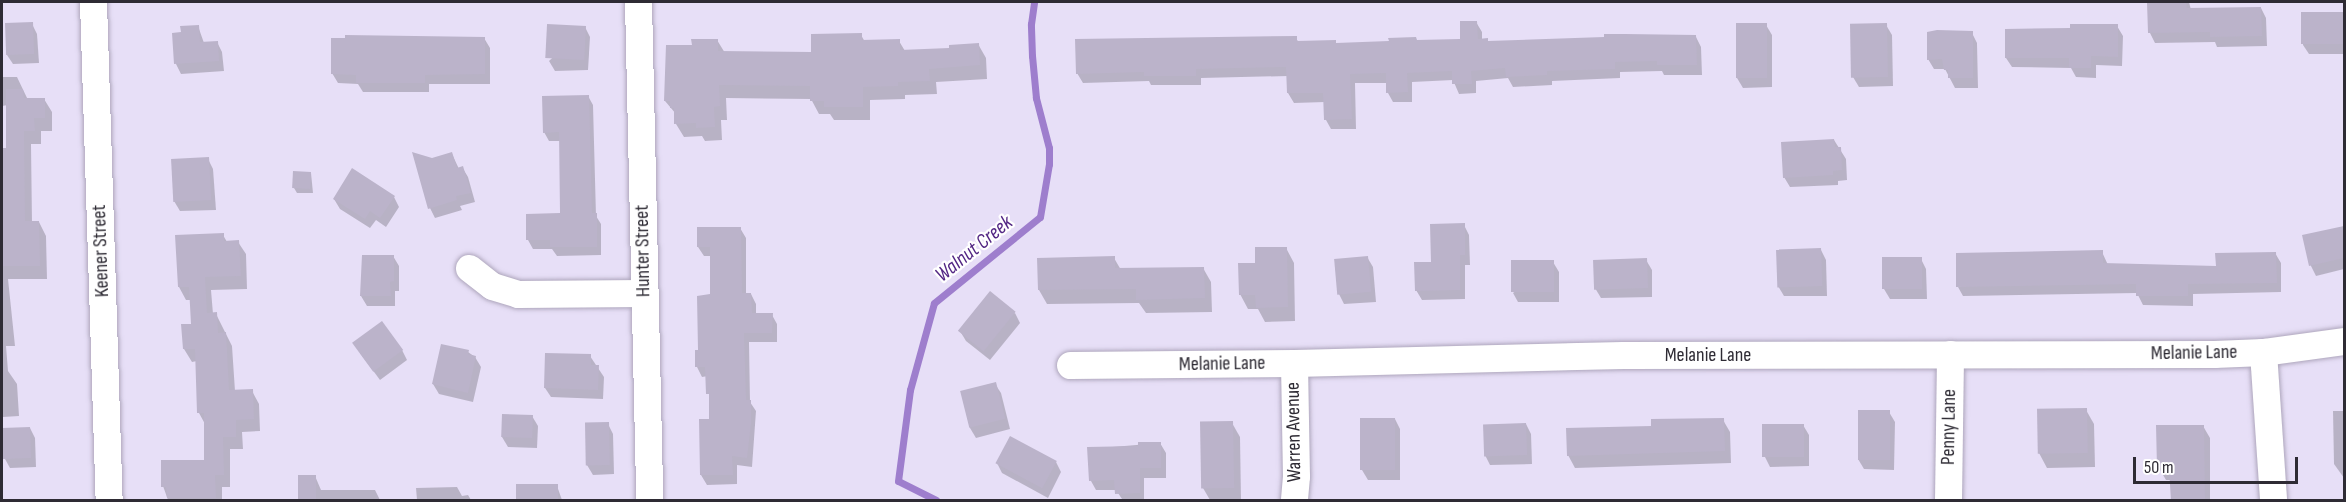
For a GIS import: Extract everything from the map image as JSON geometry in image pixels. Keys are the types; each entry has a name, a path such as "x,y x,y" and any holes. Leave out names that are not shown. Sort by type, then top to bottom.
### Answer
{"street":[{"name":"Keener Street","path":"93,2 109,501"},
{"name":"Hunter Street","path":"638,2 649,501"},
{"path":"469,268 492,286 518,294 644,293"},
{"name":"Melanie Lane","path":"1070,365 1294,363 1623,355 2263,352 2344,340"},
{"path":"2263,352 2273,501"},
{"name":"Penny Lane","path":"1948,501 1950,354"},
{"name":"Warren Avenue","path":"1294,363 1296,476 1294,501"}],"building":[{"path":"2147,2 2186,2 2187,8 2261,7 2262,36 2210,37 2210,32 2148,33"},
{"path":"2301,12 2344,12 2344,44 2301,44"},
{"path":"1460,21 1477,21 1478,39 1488,38 1488,41 1604,37 1604,34 1696,35 1697,65 1657,65 1657,61 1615,62 1615,69 1547,71 1547,75 1506,77 1505,68 1471,71 1472,84 1452,84 1452,71 1407,73 1408,92 1386,93 1386,73 1350,74 1352,119 1324,120 1323,93 1287,93 1286,67 1196,69 1196,76 1144,76 1144,72 1076,74 1075,39 1297,36 1297,41 1336,40 1336,43 1389,41 1388,38 1416,37 1417,40 1460,39"},
{"path":"33,22 34,54 6,55 5,23"},
{"path":"1736,23 1767,23 1767,78 1736,78"},
{"path":"1887,23 1888,77 1851,78 1850,24"},
{"path":"547,24 586,26 584,60 545,58"},
{"path":"2070,24 2118,24 2118,57 2091,56 2091,68 2069,68 2069,58 2005,58 2005,29 2070,28"},
{"path":"199,25 200,42 218,41 219,61 174,64 172,33 181,32 180,26"},
{"path":"1973,31 1973,78 1948,78 1948,70 1944,70 1942,59 1927,60 1927,32"},
{"path":"862,33 862,40 900,39 900,50 949,48 949,45 979,43 980,65 929,69 930,81 898,82 898,86 863,87 863,107 824,107 824,101 810,101 810,86 719,85 720,106 714,107 715,127 696,128 696,123 674,124 674,108 670,108 670,101 664,101 666,45 692,45 691,39 718,39 718,51 811,52 811,34"},
{"path":"345,35 485,37 485,74 425,75 425,83 356,83 356,75 331,74 331,38 345,38"},
{"path":"6,89 23,89 24,98 45,98 45,118 34,118 35,131 24,131 25,221 39,221 40,266 2,266 2,148 6,148"},
{"path":"589,95 592,213 597,213 597,247 550,247 550,240 526,240 526,214 560,213 559,132 543,133 542,96"},
{"path":"1834,139 1835,147 1841,147 1842,170 1833,171 1833,175 1783,178 1781,142"},
{"path":"412,152 432,158 452,152 457,168 463,166 471,193 456,196 457,200 428,209"},
{"path":"209,157 211,200 173,202 171,159"},
{"path":"352,168 395,196 380,218 370,211 365,219 333,199"},
{"path":"293,171 311,172 310,189 292,188"},
{"path":"1465,223 1465,255 1460,255 1460,290 1415,291 1414,262 1431,262 1430,224"},
{"path":"2344,226 2344,258 2309,266 2302,235"},
{"path":"697,227 741,227 742,293 751,293 752,313 773,313 772,333 744,333 746,400 751,400 751,423 747,458 732,456 733,475 700,475 699,419 709,419 709,394 706,394 705,367 695,367 695,350 698,350 697,296 710,294 710,247 697,247"},
{"path":"224,233 224,241 239,240 241,276 205,277 207,313 217,312 218,333 226,332 229,390 253,389 254,419 236,420 236,437 223,437 224,475 215,475 216,498 167,498 166,487 161,487 161,460 204,460 204,413 197,413 195,349 183,349 181,324 191,324 189,287 178,287 175,235"},
{"path":"1255,247 1287,247 1288,307 1256,308 1255,295 1239,295 1238,263 1255,263"},
{"path":"1821,248 1822,286 1777,288 1776,250"},
{"path":"2103,250 2103,263 2216,266 2215,253 2276,252 2277,283 2188,284 2188,296 2136,296 2136,284 1956,287 1956,253"},
{"path":"362,255 394,255 394,281 390,282 391,296 360,296"},
{"path":"1115,256 1115,268 1204,267 1205,298 1136,300 1136,289 1038,290 1037,258"},
{"path":"1368,256 1371,292 1337,295 1334,259"},
{"path":"1882,257 1922,257 1922,289 1882,289"},
{"path":"1647,258 1648,288 1594,290 1593,260"},
{"path":"1511,260 1554,260 1554,292 1511,292"},
{"path":"990,291 1016,312 984,351 958,331"},
{"path":"382,321 403,350 373,372 352,343"},
{"path":"441,344 469,350 468,354 476,356 468,393 432,384"},
{"path":"545,353 591,354 591,365 599,365 598,390 544,388"},
{"path":"996,382 1005,419 969,428 960,391"},
{"path":"2087,408 2088,453 2038,454 2037,409"},
{"path":"1858,410 1890,410 1890,460 1858,460"},
{"path":"502,414 533,415 532,438 501,437"},
{"path":"1360,418 1395,418 1395,470 1360,470"},
{"path":"1724,418 1725,451 1567,456 1566,428 1651,426 1651,419"},
{"path":"1233,421 1234,488 1201,489 1200,422"},
{"path":"585,422 609,422 610,465 586,465"},
{"path":"1526,423 1527,455 1484,456 1483,425"},
{"path":"1762,424 1804,424 1804,457 1762,457"},
{"path":"2156,425 2204,425 2205,501 2171,501 2169,468 2157,468"},
{"path":"30,427 31,458 3,459 2,428"},
{"path":"1010,436 1057,461 1042,488 995,463"},
{"path":"1138,442 1161,442 1161,468 1140,468 1140,493 1115,494 1114,480 1089,481 1087,447 1138,446"},
{"path":"298,475 316,475 316,500 298,500"},
{"path":"516,484 558,484 558,500 516,500"}],"waterway":[{"name":"Walnut Creek","path":"936,500 898,481 910,390 934,303 1040,217 1049,164 1049,148 1036,98 1031,24 1034,2"}]}
